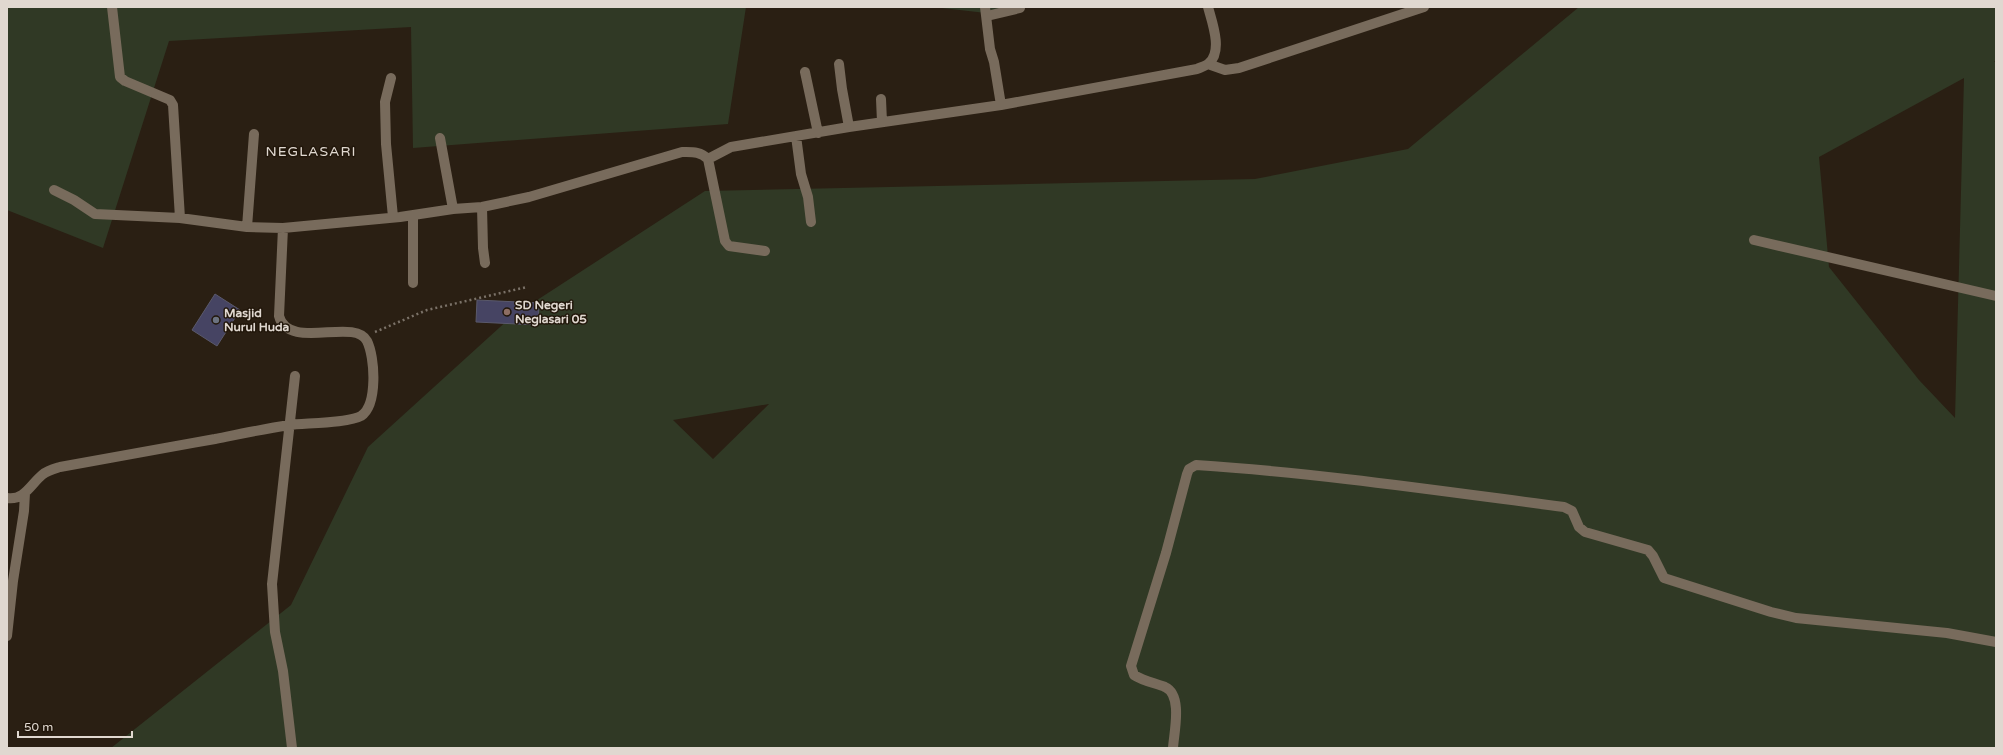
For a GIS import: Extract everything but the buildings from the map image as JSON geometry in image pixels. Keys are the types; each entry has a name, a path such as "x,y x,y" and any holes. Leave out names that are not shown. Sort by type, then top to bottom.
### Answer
{"street":[{"path":"112,7 120,77 125,81 170,100 173,105 180,218"},
{"path":"708,159 731,147 882,122 1001,105 1182,72 1208,64 1213,58 1215,50 1213,29 1208,7"},
{"path":"1208,64 1224,70 1239,68 1424,7"},
{"path":"1001,105 994,62 990,49 986,11 1020,8"},
{"path":"839,64 842,89 850,127"},
{"path":"805,72 818,133"},
{"path":"391,78 385,102 386,144 393,217"},
{"path":"881,99 882,122"},
{"path":"247,227 254,134"},
{"path":"796,136 801,174 808,197 812,222"},
{"path":"440,138 452,209"},
{"path":"54,190 74,200 95,214 180,218 247,227 283,228 413,216 452,209 482,207 529,197 682,152 694,152 703,154 708,159 725,241 729,246 765,251"},
{"path":"482,207 485,263"},
{"path":"413,216 413,284"},
{"path":"7,498 16,498 25,493 42,475 49,470 60,467 290,425 361,416 369,408 374,385 374,372 370,347 364,336 355,333 296,332 285,327 281,323 279,316 283,228"},
{"path":"1754,240 1996,296"},
{"path":"292,748 283,671 275,632 272,584 295,376"},
{"path":"1173,748 1176,713 1174,696 1171,691 1165,687 1134,675 1131,666 1166,553 1174,518 1187,474 1189,468 1196,464 1276,470 1348,478 1564,508 1575,514 1579,526 1585,532 1648,550 1653,556 1664,578 1771,612 1796,618 1947,633 1996,642"},
{"path":"7,636 8,615 24,511 25,493"}],"path":[{"path":"364,336 427,310 527,287"}],"green space":[{"path":"7,7 746,7 728,124 413,148 411,27 169,41 103,248 7,210"},
{"path":"933,7 1009,7 995,14"},
{"path":"1579,7 1996,7 1996,60 1994,62 1996,62 1996,748 111,748 291,605 368,447 511,317 705,191 1255,179 1408,149","holes":["1964,78 1955,418 1919,380 1829,267 1819,157","769,404 713,459 673,420"]}],"place":[{"name":"SD Negeri Neglasari 05","path":"507,312"},
{"name":"Masjid Nurul Huda","path":"216,320"}],"district":[{"name":"NEGLASARI","path":"311,151"}]}
